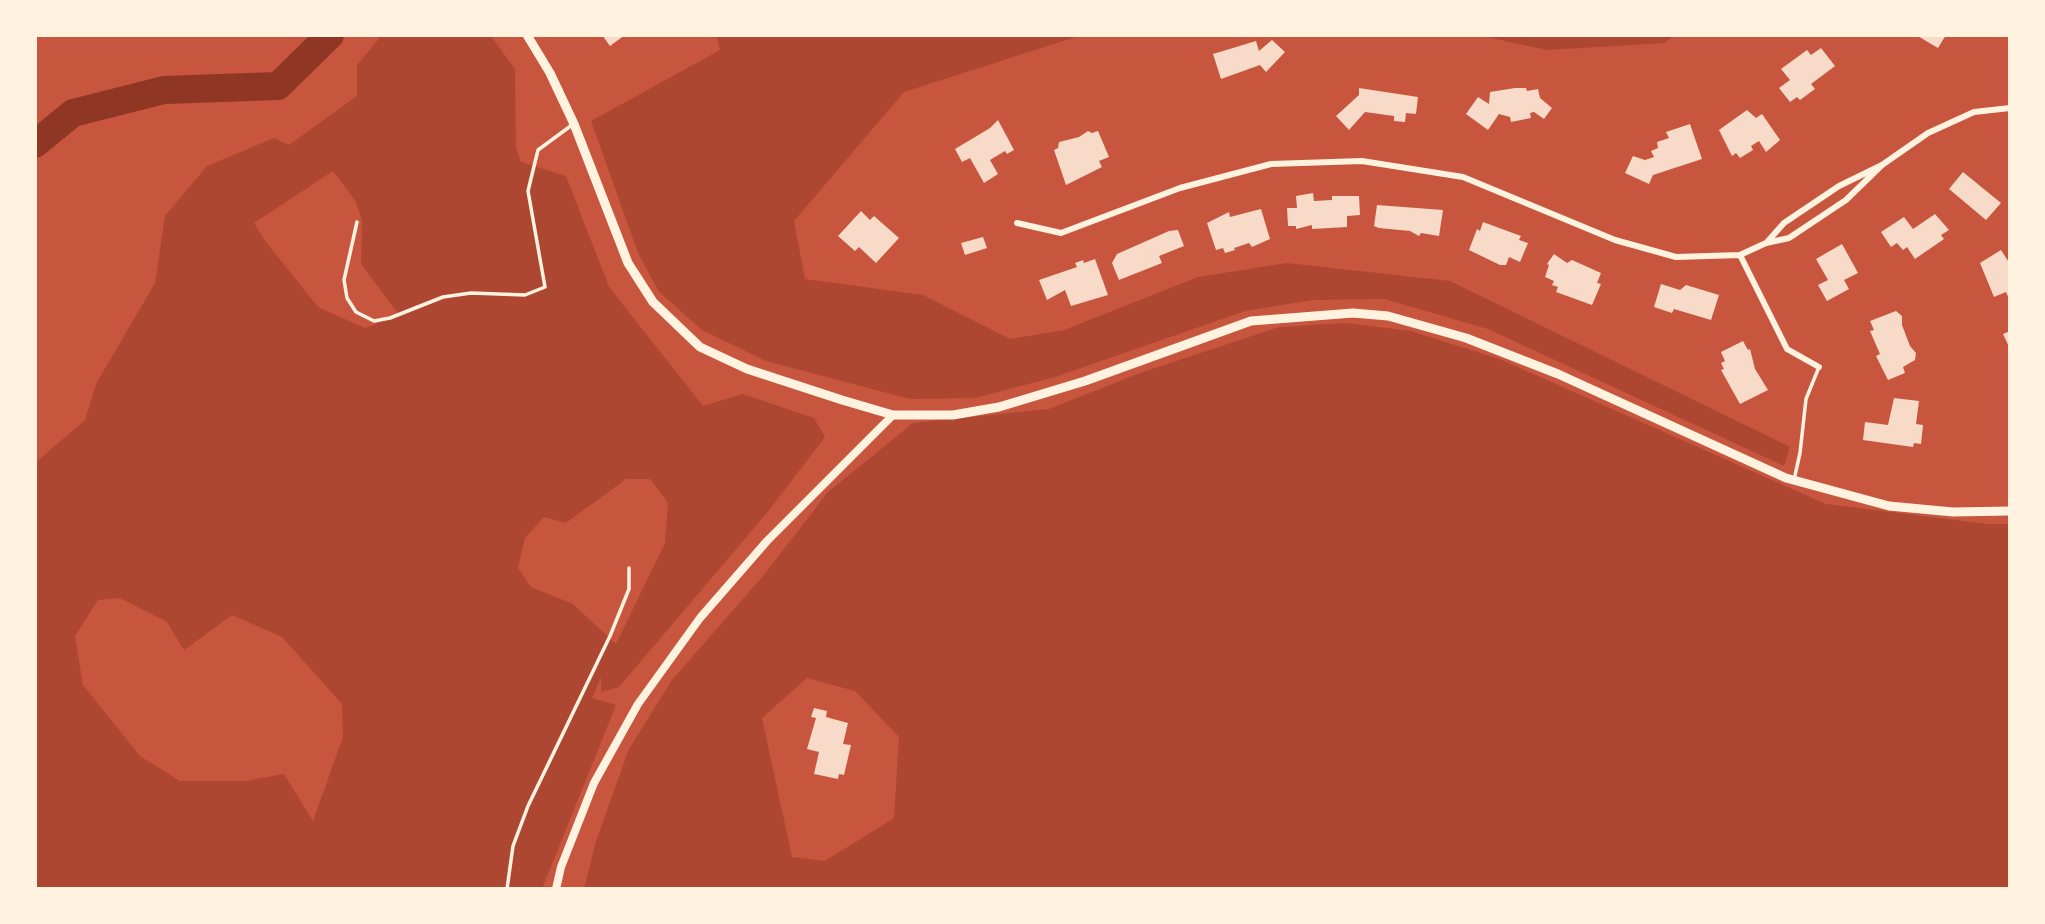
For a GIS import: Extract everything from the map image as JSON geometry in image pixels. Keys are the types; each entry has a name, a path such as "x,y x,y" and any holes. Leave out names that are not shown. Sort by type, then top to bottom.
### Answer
{"main road":[{"path":"527,35 550,73 574,124 628,263 653,302 699,347 747,369 893,415 953,415 999,407 1085,381 1251,321 1353,313 1388,316 1466,338 1558,374 1794,480 1889,506 1953,513 2010,511"}],"street":[{"path":"1766,243 1784,223 1839,186 1882,165 1928,133 1974,112 2010,108"},
{"path":"1017,223 1061,233 1180,188 1271,164 1362,161 1463,177 1615,240 1676,257 1740,255 1766,243 1789,238 1846,200 1882,165"},
{"path":"1740,255 1787,349 1819,367"},
{"path":"556,889 561,867 594,783 638,704 700,618 767,541 893,415"}],"lane":[{"path":"357,222 344,280 347,298 356,312 374,321 390,318 443,298 471,293 525,295 545,287 528,191 538,150 574,124"},
{"path":"1794,480 1806,399 1819,367"},
{"path":"507,889 513,846 528,806 610,636 629,589 629,568"}],"shaded area":[{"path":"382,35 490,35 515,69 516,147 521,162 566,176 609,287 703,406 743,394 814,418 825,437 766,514 619,687 601,692 601,677 592,698 616,705 542,889 35,889 35,463 85,420 96,384 155,283 165,216 207,166 274,138 289,145 357,96 357,65","holes":["333,171 356,202 362,221 361,264 399,315 365,328 318,307 254,223","626,479 650,479 668,503 665,543 616,644 573,604 531,587 518,568 525,538 544,517 566,523","120,598 167,622 184,650 232,615 282,637 342,704 343,737 313,821 284,774 245,781 180,781 140,756 83,685 75,636 98,600"]},
{"path":"716,35 1082,35 904,92 794,221 805,279 923,295 1010,339 1064,330 1198,277 1287,263 1450,281 1790,447 1784,466 1488,329 1384,299 1313,300 1245,311 1055,377 975,398 910,399 766,361 702,330 659,292 638,253 591,121 720,50"},
{"path":"1477,35 1675,35 1664,43 1547,50"},
{"path":"1345,323 1411,331 1502,360 1826,504 1987,524 2010,524 2010,889 584,889 596,841 629,749 672,680 763,576 828,492 913,423 1049,409 1140,373 1279,327","holes":["807,678 855,691 899,737 894,818 825,861 792,857 762,718"]}],"building":[{"path":"602,35 625,35 610,46"},
{"path":"1916,35 1946,35 1938,48"},
{"path":"1272,40 1285,52 1266,72 1260,65 1221,79 1213,54 1256,41 1259,51"},
{"path":"1821,48 1835,66 1811,84 1815,89 1800,100 1797,97 1790,102 1779,88 1790,80 1781,69 1807,50 1811,55"},
{"path":"1359,88 1418,97 1416,114 1406,113 1405,122 1394,121 1394,116 1365,112 1349,130 1336,116 1359,95"},
{"path":"1526,88 1527,91 1538,89 1540,98 1552,108 1544,119 1534,112 1530,113 1531,118 1511,122 1510,117 1499,114 1488,130 1466,114 1478,97 1489,104 1490,92"},
{"path":"1747,110 1756,118 1762,114 1780,140 1766,152 1759,141 1751,146 1753,150 1740,158 1736,153 1732,156 1719,130"},
{"path":"998,120 1014,150 1007,154 1005,151 990,160 998,174 984,183 970,158 962,162 955,149 990,128"},
{"path":"1690,124 1702,159 1653,175 1649,184 1625,173 1633,156 1645,160 1654,157 1651,151 1658,148 1657,142 1669,138 1666,132"},
{"path":"1088,131 1098,131 1109,157 1099,161 1102,167 1066,185 1054,150 1058,148 1059,142 1079,137"},
{"path":"1963,172 2001,203 1986,220 1949,189"},
{"path":"1313,193 1314,201 1332,200 1332,196 1359,196 1360,215 1347,216 1347,227 1312,229 1312,225 1296,229 1296,226 1288,226 1287,208 1297,208 1296,196"},
{"path":"1377,205 1443,210 1439,236 1421,233 1419,236 1410,231 1374,226"},
{"path":"1261,209 1270,239 1252,247 1249,243 1225,253 1223,248 1216,250 1207,223 1229,212 1230,217"},
{"path":"861,211 870,220 874,216 899,238 876,263 859,247 855,251 838,236"},
{"path":"1935,214 1949,230 1941,235 1944,239 1915,259 1907,247 1903,250 1897,243 1891,247 1881,232 1904,217 1913,229"},
{"path":"1483,222 1521,236 1519,240 1528,243 1520,262 1509,257 1506,265 1500,265 1469,250 1477,229 1480,231"},
{"path":"1178,230 1184,246 1159,256 1162,263 1119,280 1112,263 1117,254 1169,231"},
{"path":"983,237 987,248 965,255 961,243"},
{"path":"1842,244 1858,273 1844,280 1849,289 1827,301 1818,285 1828,280 1816,259"},
{"path":"2001,250 2010,264 2010,301 2006,292 1994,297 1980,263"},
{"path":"1554,254 1567,263 1572,260 1601,273 1597,283 1601,284 1592,305 1556,292 1558,287 1552,285 1554,281 1545,277 1549,265 1547,264"},
{"path":"1095,259 1108,295 1071,306 1065,290 1047,300 1039,280 1077,267 1075,263 1083,260 1084,263"},
{"path":"1661,284 1680,290 1686,285 1719,295 1711,320 1674,309 1672,313 1654,307"},
{"path":"1896,311 1902,316 1902,325 1910,346 1916,353 1915,360 1903,367 1905,373 1888,380 1876,356 1880,354 1870,331 1874,330 1870,321"},
{"path":"2010,331 2010,349 2003,334"},
{"path":"1743,341 1748,350 1750,349 1755,369 1768,390 1740,404 1721,370 1724,369 1721,363 1725,361 1721,352"},
{"path":"1894,398 1919,401 1916,424 1923,425 1921,444 1914,443 1913,447 1863,440 1865,422 1888,425"},
{"path":"814,708 827,711 826,717 848,723 843,744 851,745 844,775 839,774 838,779 814,774 819,752 807,749 816,718 811,717"}],"waterway":[{"path":"35,144 73,113 164,90 278,86 330,35"}]}
